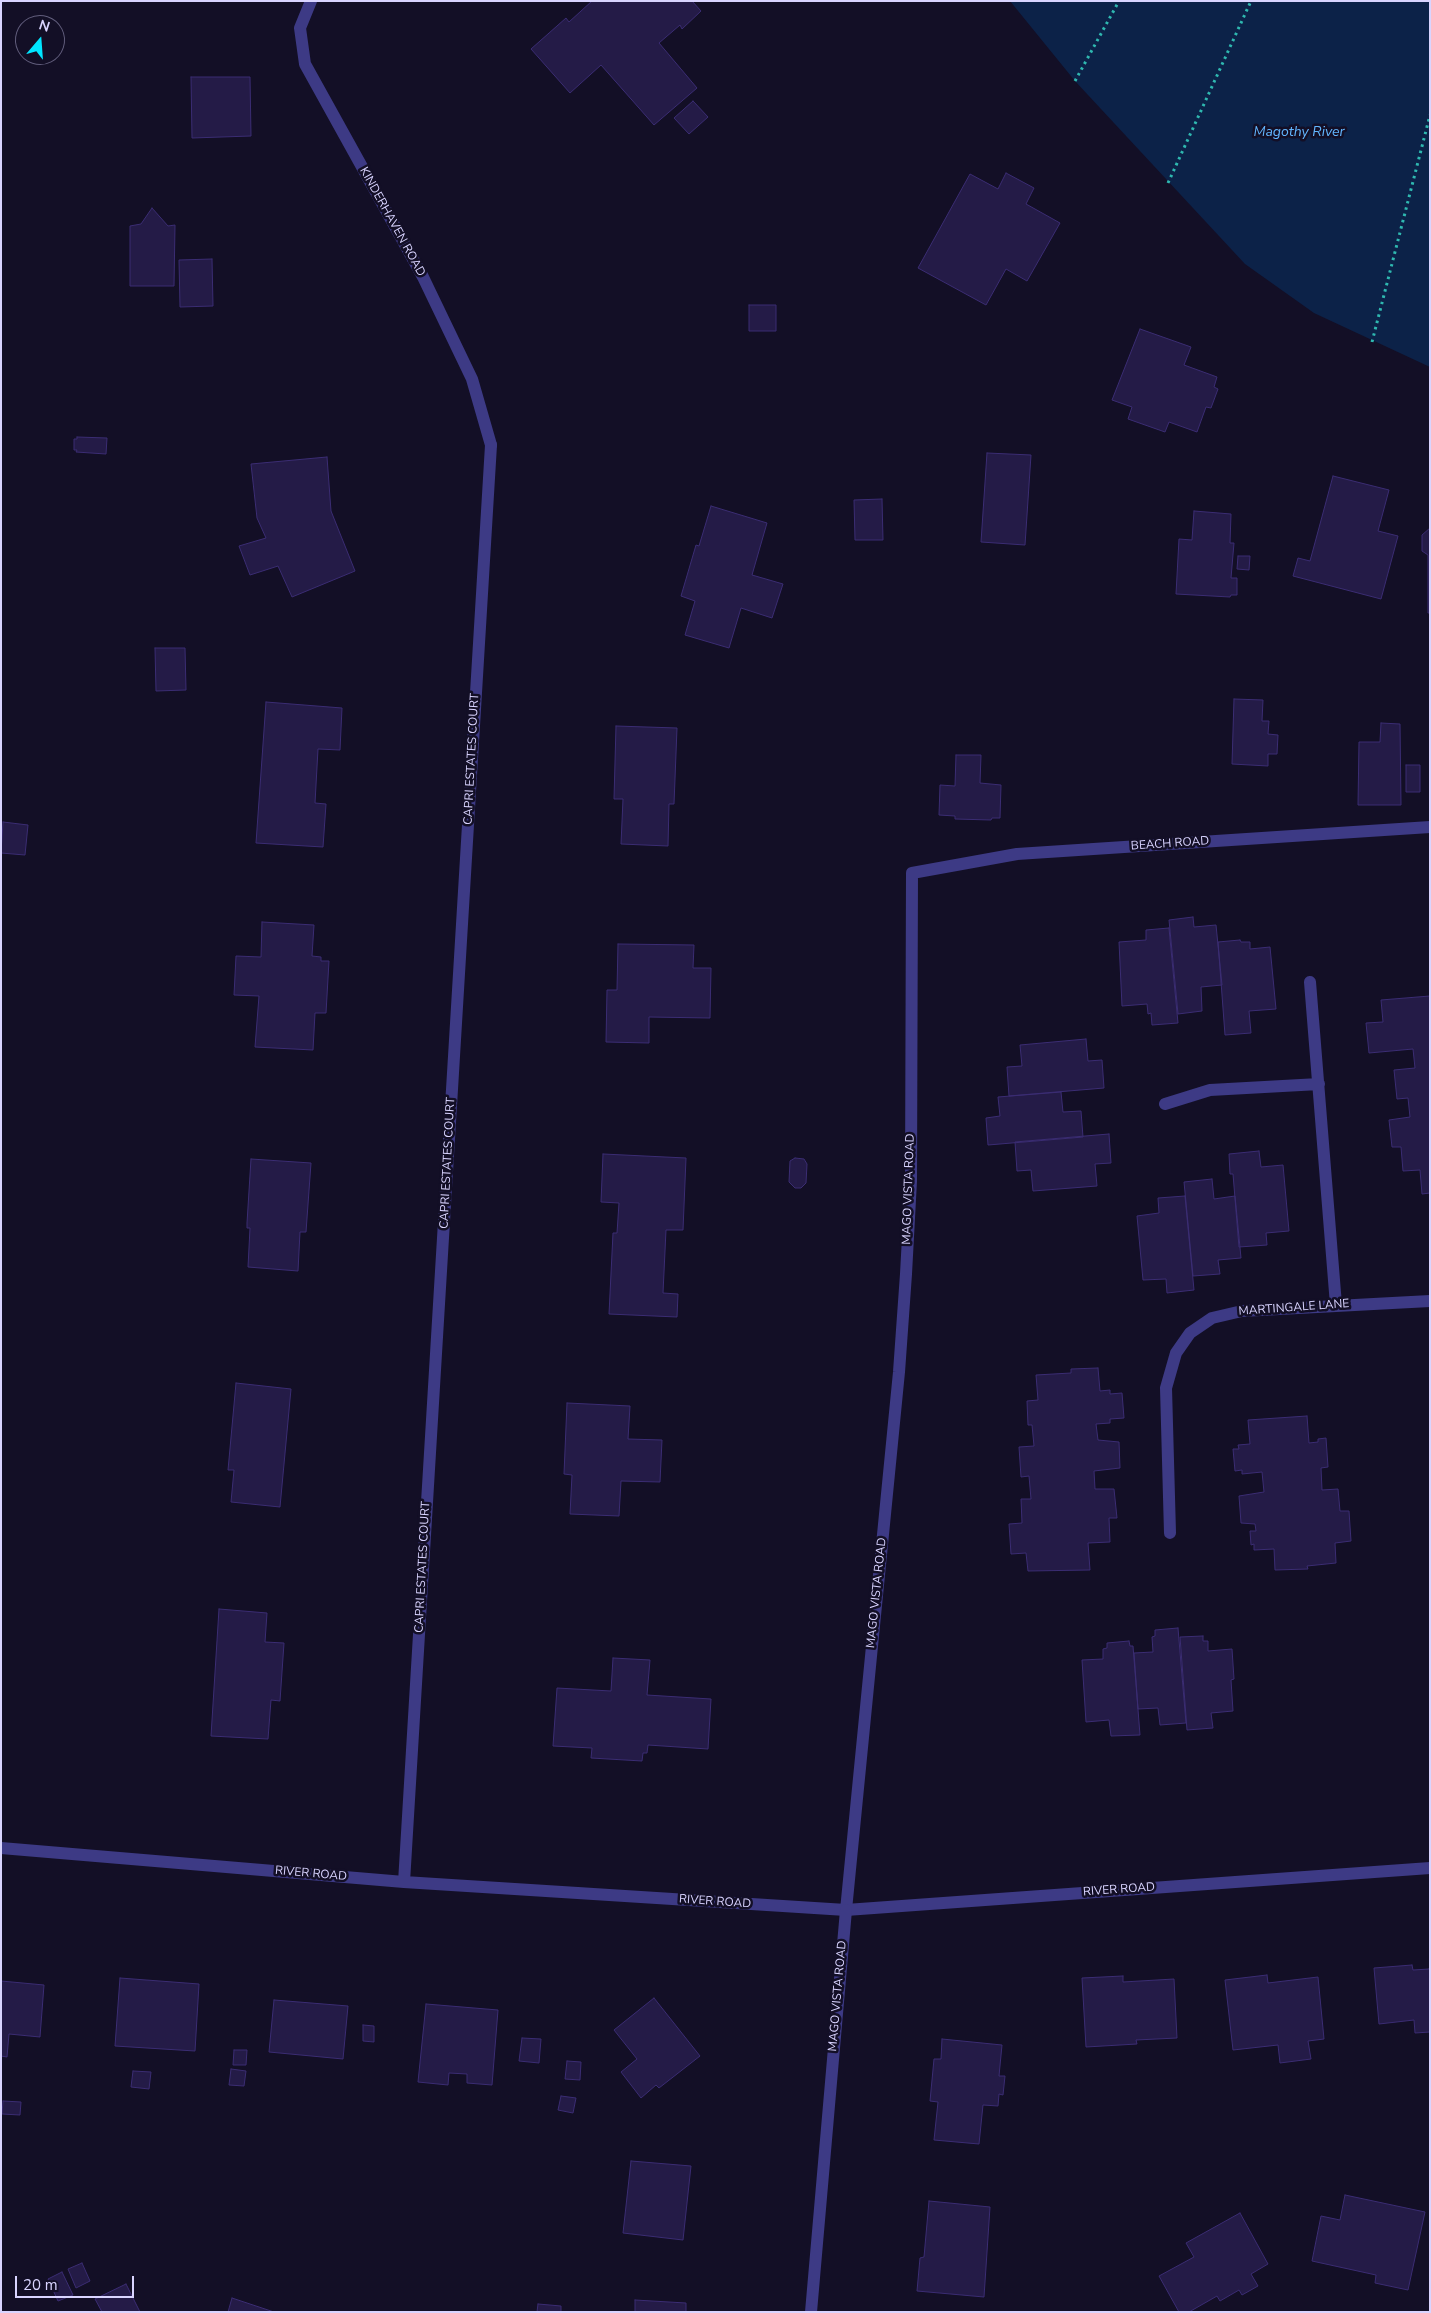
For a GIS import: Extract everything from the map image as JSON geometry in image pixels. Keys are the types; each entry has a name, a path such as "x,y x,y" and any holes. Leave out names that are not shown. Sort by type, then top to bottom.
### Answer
{"street":[{"name":"KINDERHAVEN ROAD","path":"311,1 300,28 305,64 423,277 472,379 491,445"},
{"name":"CAPRI ESTATES COURT","path":"404,1882 491,445"},
{"name":"BEACH ROAD","path":"912,873 1017,854 1430,826"},
{"name":"MAGO VISTA ROAD","path":"811,2312 846,1910 899,1372 906,1274 910,1182 912,873"},
{"path":"1310,982 1336,1305"},
{"path":"1165,1104 1210,1090 1319,1084"},
{"name":"MARTINGALE LANE","path":"1170,1533 1166,1388 1176,1353 1190,1333 1212,1318 1242,1310 1430,1301"},
{"name":"RIVER ROAD","path":"1,1848 404,1882 846,1910 1430,1868"}],"path":[{"path":"1075,80 1119,1"},
{"path":"1168,183 1251,1"},
{"path":"1372,342 1430,115"}],"water":[{"name":"Magothy River","path":"1010,1 1430,1 1430,367 1314,313 1245,264 1075,81"}],"building":[{"path":"592,1 692,1 701,11 682,29 680,25 659,43 697,88 654,125 601,65 570,93 531,49 566,18 569,22"},
{"path":"191,77 250,77 251,136 192,138"},
{"path":"693,101 708,117 689,134 674,118"},
{"path":"1006,173 1034,188 1026,204 1060,223 1027,281 1006,269 986,305 918,268 970,174 998,189"},
{"path":"152,208 168,226 175,225 174,286 130,286 130,226 141,224"},
{"path":"212,259 213,306 180,307 179,260"},
{"path":"749,305 776,305 776,331 749,331"},
{"path":"1140,329 1191,347 1184,365 1217,377 1214,387 1218,389 1211,408 1206,407 1197,432 1169,422 1165,432 1128,419 1132,407 1112,400"},
{"path":"77,437 107,438 106,454 76,452 77,450 74,450 74,439 77,439"},
{"path":"987,453 1031,455 1025,545 981,542"},
{"path":"327,457 331,511 355,571 292,597 278,566 250,575 239,546 266,538 257,518 251,464"},
{"path":"1333,476 1389,490 1378,531 1398,536 1381,599 1293,576 1298,558 1310,561"},
{"path":"882,499 883,540 855,540 854,500"},
{"path":"711,506 767,523 752,575 783,584 772,618 741,608 729,648 685,635 695,601 681,596 696,545 699,546"},
{"path":"1194,511 1231,514 1230,543 1234,543 1231,578 1237,578 1237,595 1231,595 1230,597 1176,594 1179,539 1192,540"},
{"path":"1430,528 1430,613 1428,613 1428,555 1422,551 1422,535"},
{"path":"1238,556 1250,556 1249,570 1237,569"},
{"path":"155,648 185,648 186,690 156,691"},
{"path":"1234,699 1263,700 1262,721 1269,721 1268,734 1278,735 1277,754 1268,754 1268,766 1232,764"},
{"path":"266,702 342,708 340,750 318,749 315,803 326,804 323,847 256,843"},
{"path":"1381,723 1400,724 1401,805 1358,805 1359,742 1380,742"},
{"path":"616,726 677,728 674,804 669,804 668,846 621,844 623,799 614,799"},
{"path":"956,755 981,755 980,783 1001,785 1000,818 992,818 991,820 955,819 955,816 939,815 940,785 955,786"},
{"path":"1406,765 1420,765 1420,792 1406,792"},
{"path":"3,822 28,825 25,855 1,853"},
{"path":"1193,917 1194,927 1216,925 1222,985 1201,987 1202,1011 1178,1014 1169,920"},
{"path":"262,922 314,925 312,956 321,957 321,961 329,961 326,1013 315,1013 313,1050 255,1047 259,996 234,995 236,956 261,957"},
{"path":"1169,928 1178,1023 1152,1025 1151,1013 1148,1014 1147,1004 1122,1006 1119,942 1146,940 1146,930"},
{"path":"1240,940 1241,942 1250,942 1250,949 1270,947 1276,1009 1249,1011 1251,1033 1225,1035 1218,942"},
{"path":"618,944 694,945 693,968 711,968 710,1018 649,1017 649,1043 606,1042 607,990 617,990"},
{"path":"1430,996 1430,1193 1422,1194 1420,1170 1403,1171 1401,1147 1392,1147 1389,1120 1410,1117 1408,1098 1397,1099 1394,1070 1415,1068 1413,1049 1369,1053 1366,1023 1383,1022 1381,1000"},
{"path":"1086,1039 1088,1061 1102,1060 1104,1088 1009,1096 1007,1067 1022,1066 1020,1045"},
{"path":"1061,1092 1063,1112 1081,1111 1083,1137 988,1145 986,1118 1000,1116 998,1097"},
{"path":"1109,1134 1111,1163 1095,1164 1097,1186 1033,1191 1031,1170 1017,1171 1015,1142"},
{"path":"1259,1151 1261,1167 1283,1165 1289,1231 1266,1233 1267,1245 1239,1247 1233,1174 1230,1174 1229,1154"},
{"path":"603,1154 686,1158 683,1230 666,1230 663,1293 678,1294 677,1317 609,1314 613,1233 617,1233 619,1203 601,1202"},
{"path":"795,1158 804,1159 807,1164 806,1183 801,1188 795,1188 789,1182 790,1161"},
{"path":"251,1159 311,1163 306,1232 300,1232 298,1271 248,1267 250,1228 247,1228 247,1223"},
{"path":"1212,1179 1214,1199 1235,1196 1241,1258 1218,1260 1220,1274 1193,1276 1184,1182"},
{"path":"1185,1196 1194,1290 1167,1293 1166,1279 1143,1280 1137,1216 1159,1213 1158,1198"},
{"path":"1098,1368 1100,1391 1110,1390 1110,1394 1122,1393 1124,1418 1110,1419 1110,1423 1096,1424 1098,1440 1119,1442 1120,1468 1094,1471 1095,1489 1114,1489 1117,1518 1109,1518 1110,1542 1088,1543 1090,1570 1028,1571 1026,1553 1011,1554 1009,1524 1022,1523 1021,1499 1031,1499 1029,1476 1021,1477 1019,1447 1034,1446 1032,1425 1028,1425 1027,1401 1038,1400 1036,1375 1071,1373 1071,1369"},
{"path":"236,1383 291,1389 280,1507 231,1502 234,1470 228,1470"},
{"path":"567,1403 630,1406 628,1439 662,1440 660,1482 621,1481 619,1516 570,1514 572,1475 564,1474"},
{"path":"1307,1416 1309,1443 1318,1442 1318,1439 1326,1438 1328,1467 1321,1468 1322,1490 1338,1489 1340,1511 1349,1511 1351,1541 1335,1543 1336,1563 1307,1566 1308,1569 1275,1570 1274,1549 1254,1550 1254,1544 1251,1545 1250,1531 1256,1531 1255,1524 1241,1523 1239,1496 1264,1492 1262,1472 1242,1474 1242,1470 1235,1471 1233,1449 1239,1449 1238,1445 1250,1444 1248,1420"},
{"path":"219,1609 267,1613 265,1642 284,1643 280,1701 271,1700 268,1739 211,1736"},
{"path":"1178,1628 1186,1723 1160,1725 1158,1708 1138,1709 1134,1653 1153,1652 1152,1637 1155,1636 1155,1630"},
{"path":"1203,1636 1203,1641 1208,1641 1208,1651 1232,1649 1234,1679 1231,1680 1233,1711 1211,1713 1213,1728 1187,1730 1180,1637"},
{"path":"1129,1641 1130,1646 1133,1646 1140,1735 1111,1736 1109,1720 1086,1722 1082,1660 1103,1659 1103,1649 1107,1648 1107,1643"},
{"path":"613,1658 650,1660 647,1695 711,1699 708,1749 648,1745 647,1753 643,1753 642,1761 591,1758 592,1748 553,1746 557,1688 611,1691"},
{"path":"1412,1965 1413,1970 1429,1969 1430,1966 1430,2032 1415,2033 1414,2020 1379,2024 1374,1968"},
{"path":"1267,1975 1268,1983 1318,1977 1324,2039 1308,2041 1311,2059 1280,2063 1278,2045 1233,2050 1225,1980"},
{"path":"1123,1976 1123,1982 1174,1979 1177,2038 1136,2040 1137,2044 1086,2047 1082,1978"},
{"path":"120,1978 199,1984 195,2051 115,2046"},
{"path":"1,1981 44,1985 40,2037 9,2034 7,2057 1,2056"},
{"path":"654,1998 700,2056 659,2088 656,2085 641,2098 621,2072 637,2059 614,2030"},
{"path":"274,2000 348,2006 343,2059 269,2052"},
{"path":"426,2004 498,2010 492,2085 467,2083 467,2074 449,2073 448,2085 418,2082"},
{"path":"363,2025 374,2026 374,2042 363,2041"},
{"path":"522,2038 541,2039 539,2063 519,2061"},
{"path":"942,2039 1002,2045 999,2076 1005,2076 1003,2095 999,2094 998,2106 983,2105 979,2144 934,2140 938,2102 930,2101 934,2059 941,2059"},
{"path":"234,2050 247,2050 246,2065 233,2065"},
{"path":"567,2061 581,2062 580,2080 565,2079"},
{"path":"231,2069 246,2071 244,2086 229,2085"},
{"path":"133,2071 151,2072 149,2089 131,2087"},
{"path":"561,2096 576,2098 573,2113 558,2110"},
{"path":"3,2101 21,2102 20,2115 2,2114"},
{"path":"631,2161 691,2166 683,2240 623,2233"},
{"path":"1345,2195 1425,2212 1408,2290 1375,2283 1376,2275 1312,2261 1321,2216 1340,2220"},
{"path":"929,2201 990,2207 984,2297 917,2291 920,2258 924,2257"},
{"path":"1240,2213 1268,2264 1251,2274 1258,2286 1242,2295 1239,2290 1220,2301 1217,2296 1189,2312 1179,2312 1159,2276 1194,2257 1186,2243"},
{"path":"82,2263 90,2281 76,2288 68,2269"},
{"path":"62,2272 73,2295 58,2301 48,2279"},
{"path":"126,2284 140,2312 102,2312 95,2299"},
{"path":"232,2298 274,2312 228,2312"},
{"path":"635,2300 686,2303 686,2312 635,2312"},
{"path":"538,2304 561,2306 561,2312 537,2312"}]}
